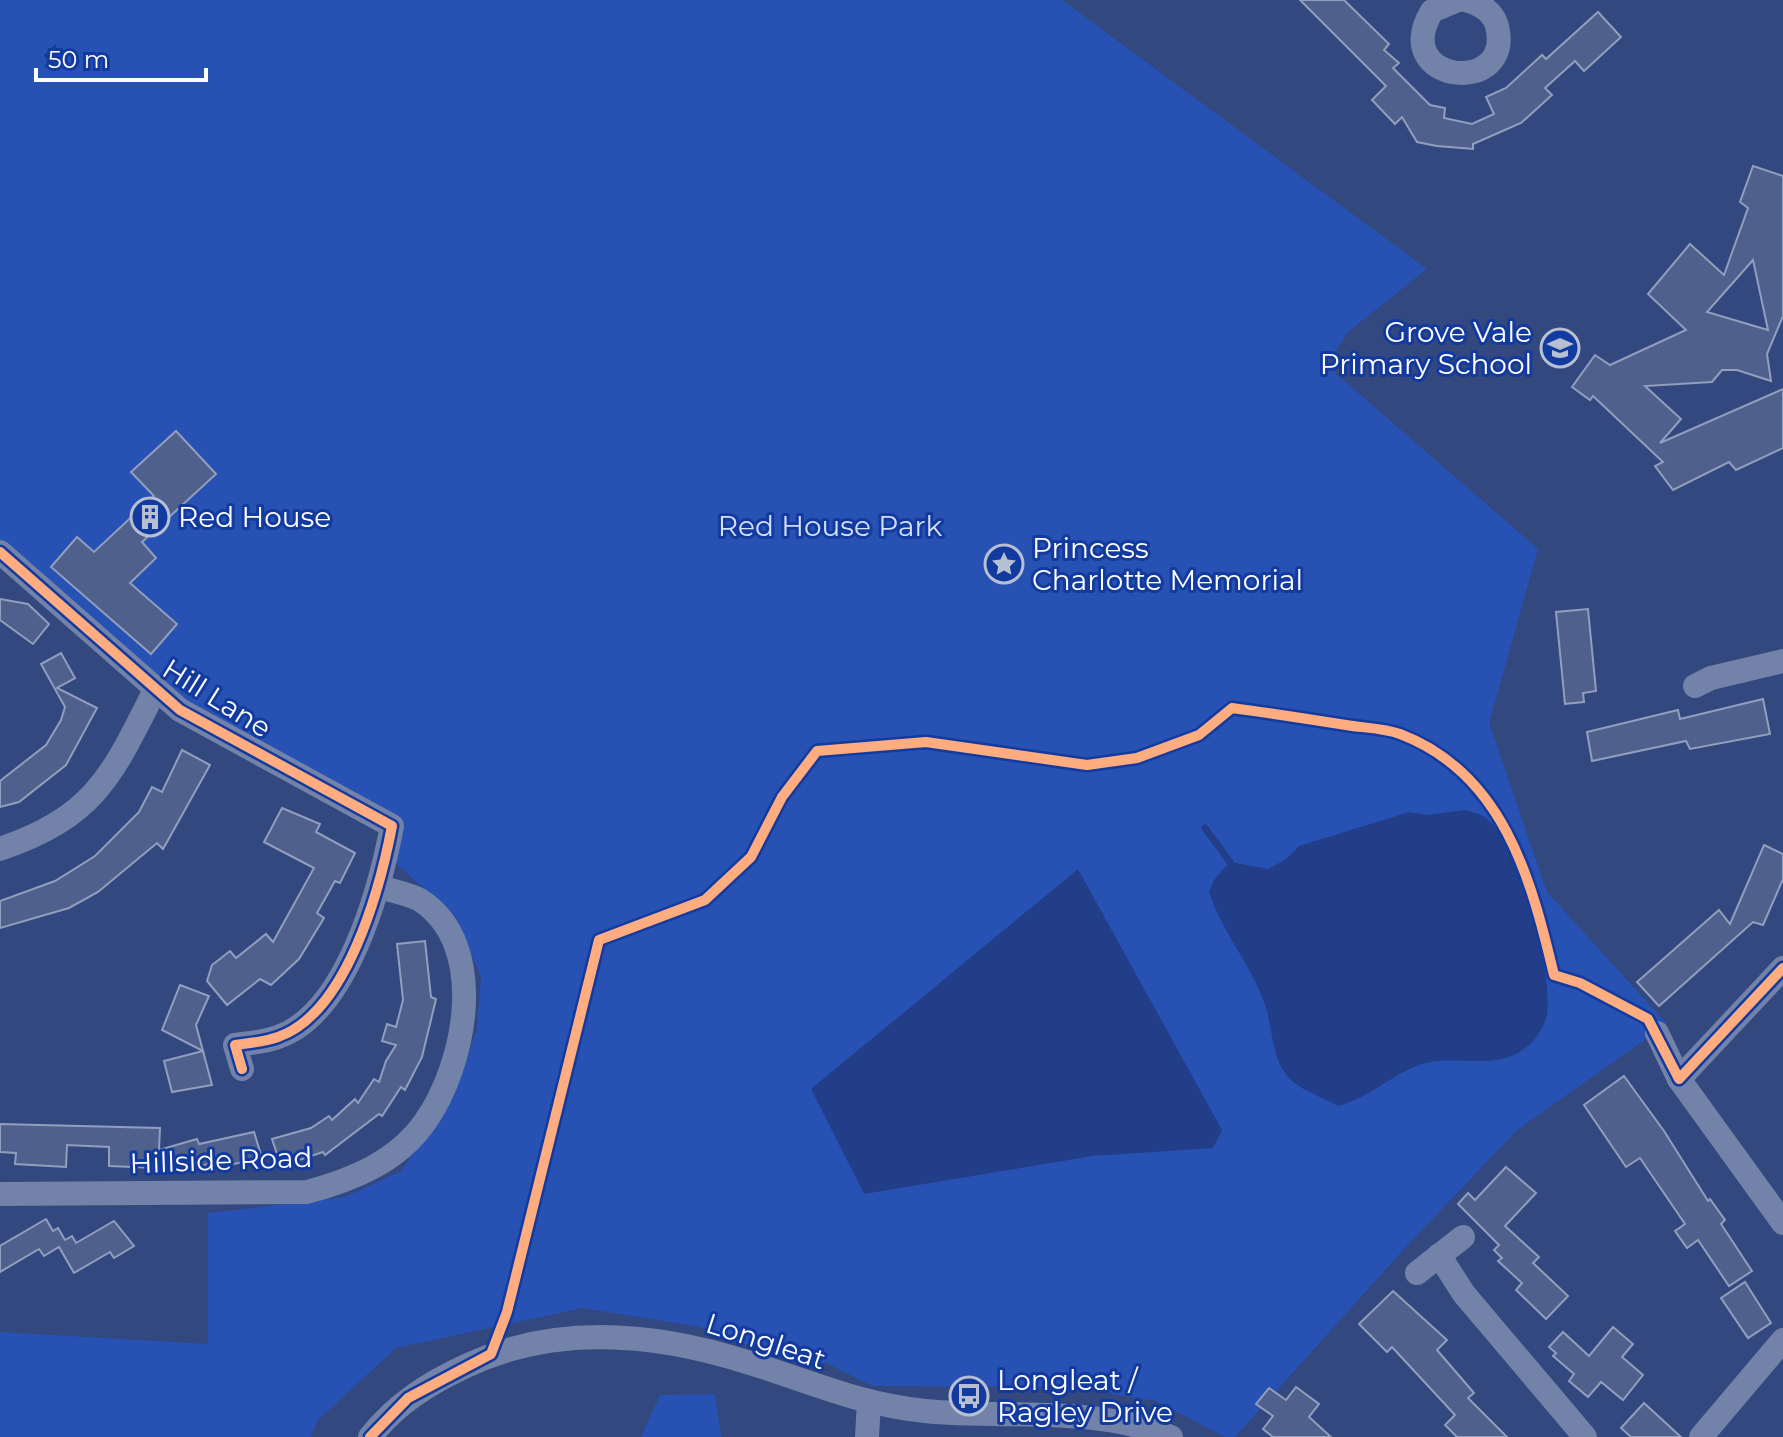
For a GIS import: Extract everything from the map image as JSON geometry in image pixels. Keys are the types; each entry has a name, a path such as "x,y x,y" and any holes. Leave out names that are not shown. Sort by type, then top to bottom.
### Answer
{"street":[{"path":"1458,0 1426,6 1423,36 1425,51 1433,63 1445,72 1460,75 1487,65 1495,53 1499,38 1496,24 1488,11 1465,0"},
{"name":"Hill Lane","path":"0,552 180,710 392,826 380,887"},
{"path":"1695,686 1711,678 1783,661"},
{"path":"0,849 37,836 91,799 116,767 155,690"},
{"path":"235,1046 280,1037 315,1012 333,990 351,956 380,887"},
{"name":"Hillside Road","path":"0,1194 307,1192 352,1180 393,1154 425,1122 445,1080 465,1020 464,969 444,924 420,900 380,887"},
{"path":"1679,1079 1783,968"},
{"path":"1657,1033 1679,1079 1783,1223"},
{"path":"1417,1273 1463,1237"},
{"path":"1439,1255 1464,1294 1585,1437"},
{"name":"Longleat","path":"370,1437 408,1398 439,1378 491,1354 541,1340 633,1335 751,1363 819,1389 869,1402 924,1411 1117,1419 1171,1437"},
{"path":"1701,1437 1783,1340"},
{"path":"867,1437 869,1402"}],"green space":[{"name":"Red House Park","path":"0,0 1062,0 1427,269 1349,331 1326,365 1538,549 1489,723 1547,892 1667,1024 1517,1130 1404,1249 1235,1437 1225,1437 1156,1401 1071,1387 872,1386 828,1364 740,1343 699,1327 583,1308 396,1348 318,1420 311,1437 0,1437 0,1332 208,1344 208,1213 345,1197 401,1171 454,1096 477,1029 481,977 456,917 393,861 398,819 173,694 0,542"},
{"path":"715,1394 721,1437 641,1437 660,1395"}],"shaded area":[{"path":"1465,810 1483,816 1497,829 1521,878 1545,969 1545,1022 1529,1045 1506,1058 1430,1062 1338,1106 1306,1090 1283,1071 1260,993 1209,892 1215,878 1230,862 1268,869 1285,860 1299,846 1409,812 1427,815"},
{"path":"1078,869 1222,1130 1213,1148 1093,1156 864,1194 811,1089"}],"building":[{"path":"1300,0 1344,0 1389,44 1384,50 1399,63 1393,68 1430,105 1445,108 1444,118 1472,124 1494,114 1486,97 1506,88 1542,55 1546,59 1598,12 1621,37 1584,71 1575,61 1545,88 1552,95 1521,123 1473,144 1473,149 1437,146 1417,142 1402,117 1395,124 1372,100 1386,86"},
{"path":"1753,166 1783,176 1783,316 1767,354 1771,381 1737,370 1722,370 1712,382 1645,386 1681,419 1660,443 1783,389 1783,448 1736,470 1729,462 1673,490 1655,466 1663,462 1593,396 1590,400 1572,387 1595,355 1610,365 1686,330 1648,294 1690,244 1724,275 1748,208 1740,202","holes":["1753,260 1768,330 1707,312"]},
{"path":"176,431 216,474 142,542 156,558 130,583 177,624 151,654 51,567 77,537 94,552 154,496 131,472"},
{"path":"0,599 28,604 49,624 33,644 0,620"},
{"path":"1588,609 1596,691 1583,693 1584,702 1565,704 1556,612"},
{"path":"61,653 75,678 57,688 97,708 66,765 19,802 0,807 0,781 46,745 61,720 65,707 41,664"},
{"path":"1763,699 1770,734 1690,749 1686,741 1592,761 1587,732 1678,710 1680,719"},
{"path":"182,750 210,765 163,849 157,843 98,892 69,908 0,928 0,901 55,881 95,856 139,812 152,787 162,792"},
{"path":"282,808 320,824 316,832 355,853 340,883 335,881 317,913 324,918 299,959 271,985 260,979 227,1005 207,981 212,965 230,951 236,958 266,934 273,942 314,868 264,842"},
{"path":"1764,845 1783,854 1783,879 1763,925 1753,922 1659,1006 1637,982 1719,910 1730,924"},
{"path":"425,941 431,997 436,999 422,1057 405,1090 401,1087 382,1116 379,1114 325,1155 323,1152 281,1166 272,1139 311,1128 329,1116 332,1120 355,1099 358,1103 374,1079 379,1082 386,1061 396,1045 382,1041 387,1024 396,1027 403,1000 397,944"},
{"path":"180,985 209,996 196,1025 203,1051 162,1030"},
{"path":"203,1051 212,1085 172,1092 164,1061"},
{"path":"1624,1076 1664,1131 1708,1201 1710,1199 1725,1220 1721,1224 1752,1271 1729,1286 1698,1240 1687,1248 1675,1231 1685,1224 1640,1158 1626,1167 1584,1105"},
{"path":"0,1124 160,1128 159,1150 197,1139 199,1144 254,1132 262,1158 210,1169 208,1164 182,1172 181,1169 109,1166 109,1147 67,1145 66,1167 15,1164 16,1153 0,1152"},
{"path":"1506,1167 1536,1193 1505,1226 1539,1257 1533,1263 1568,1296 1546,1319 1516,1290 1522,1283 1498,1261 1502,1258 1494,1250 1499,1245 1458,1204 1468,1193 1475,1200"},
{"path":"46,1219 53,1231 58,1228 65,1240 72,1236 76,1243 114,1221 134,1246 114,1258 110,1252 74,1273 59,1247 44,1256 39,1249 0,1272 0,1246"},
{"path":"1745,1282 1771,1323 1748,1338 1721,1298"},
{"path":"1393,1291 1447,1340 1437,1350 1474,1393 1468,1398 1507,1437 1457,1437 1445,1425 1455,1415 1392,1347 1387,1352 1359,1324"},
{"path":"1613,1327 1633,1344 1622,1357 1643,1375 1623,1400 1601,1382 1588,1397 1569,1381 1574,1374 1553,1356 1556,1353 1549,1347 1563,1332 1589,1356"},
{"path":"1296,1387 1319,1404 1309,1417 1331,1437 1273,1437 1263,1429 1273,1416 1256,1404 1269,1388 1286,1400"},
{"path":"1644,1403 1681,1437 1631,1437 1621,1428"}],"waterway":[{"path":"1205,828 1230,862"}],"cycle path":[{"path":"0,552 180,710 392,826 369,914 341,976 323,1003 302,1024 273,1039 235,1045 242,1069"},
{"path":"370,1437 408,1398 491,1354 507,1312 599,940 705,900 751,857 782,797 817,751 926,742 1087,765 1137,758 1199,735 1232,708 1387,730 1435,752 1464,774 1488,802 1522,866 1554,975 1580,983 1648,1019 1679,1079 1783,968"}],"place":[{"name":"Grove Vale Primary School","path":"1560,348"},
{"name":"Red House","path":"150,517"},
{"name":"Princess Charlotte Memorial","path":"1004,564"},
{"name":"Longleat / Ragley Drive","path":"969,1396"}]}
